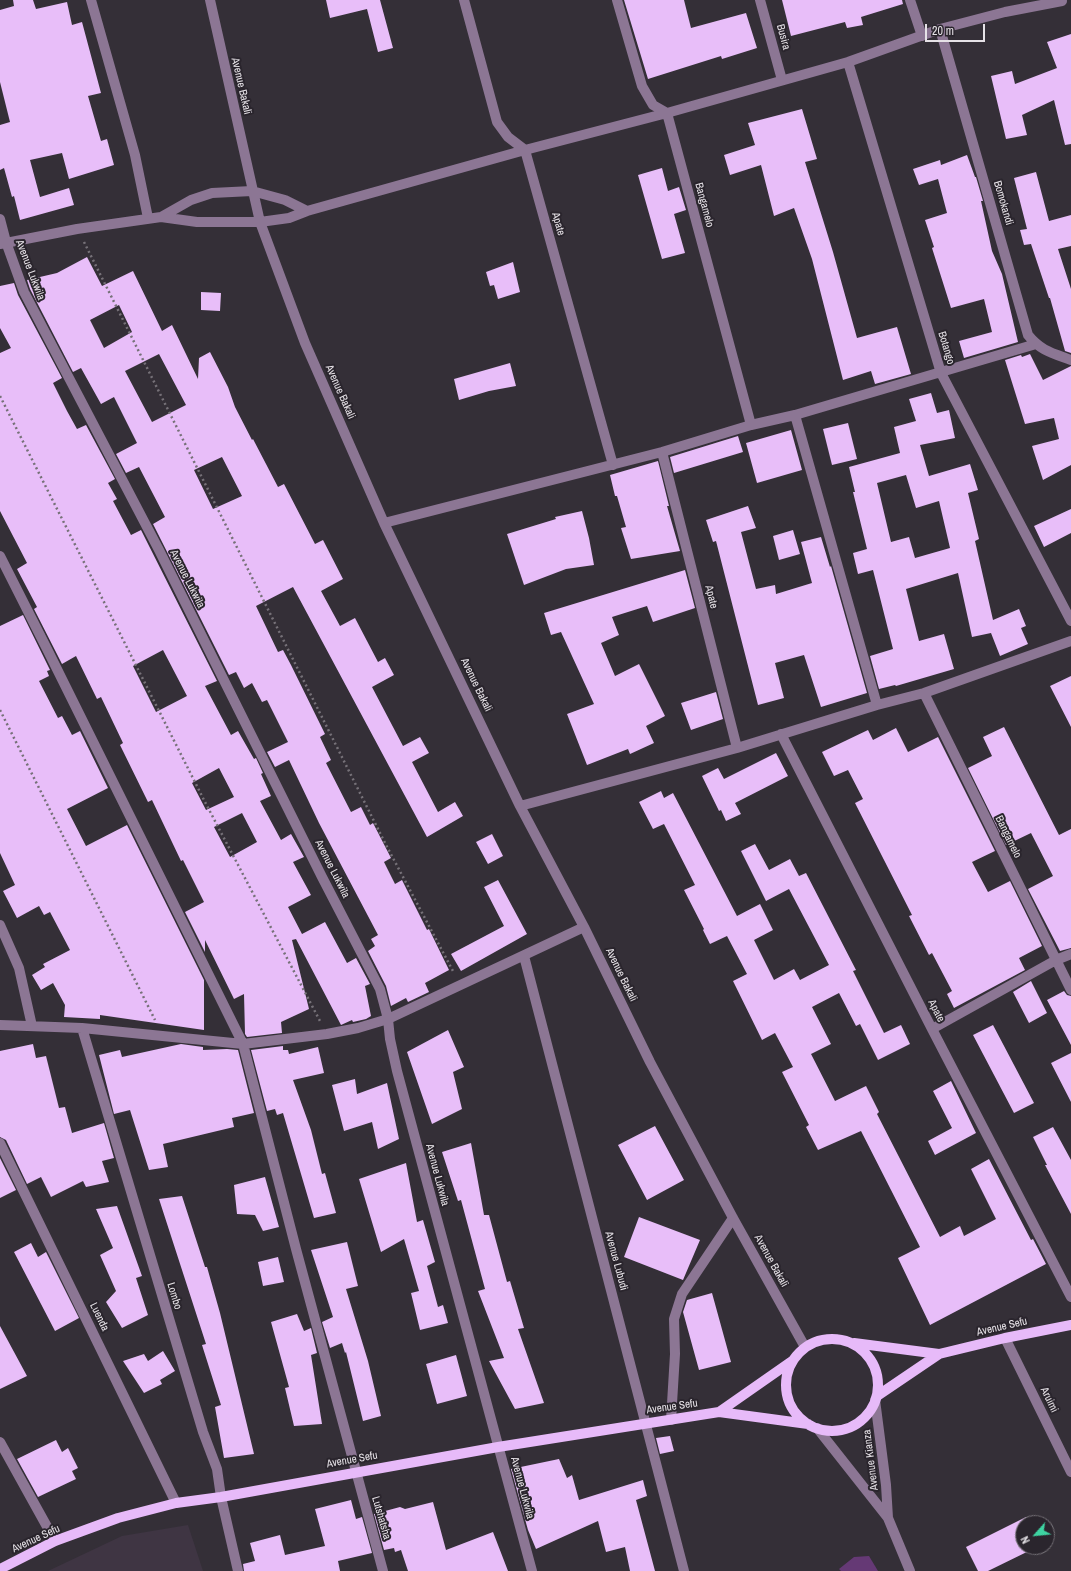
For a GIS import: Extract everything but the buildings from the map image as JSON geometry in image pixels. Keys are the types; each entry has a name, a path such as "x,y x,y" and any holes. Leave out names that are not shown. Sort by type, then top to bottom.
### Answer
{"main road":[{"name":"Avenue Sefu","path":"876,1398 939,1354 1005,1338 1071,1325"},
{"path":"827,1338 851,1342 864,1351 874,1364 878,1380 876,1398 870,1411 862,1420 852,1426 841,1430 829,1431 813,1426 797,1415 790,1402 786,1389 787,1374 792,1361 805,1347 816,1341 827,1338"},
{"name":"Avenue Sefu","path":"851,1342 939,1354"},
{"name":"Avenue Sefu","path":"720,1412 792,1361"},
{"name":"Avenue Sefu","path":"0,1569 55,1541 118,1518 176,1503 221,1497 498,1447 720,1412 813,1426"}],"street":[{"path":"91,0 135,155 148,218"},
{"name":"Avenue Bakali","path":"210,0 260,222 305,342 384,523 520,806 584,927 650,1062 733,1218 805,1347"},
{"path":"464,0 496,122 508,137 524,150"},
{"path":"617,0 642,86 653,105 667,113"},
{"name":"Busira","path":"760,0 782,80"},
{"path":"910,0 922,36"},
{"path":"3,243 148,218 161,217 197,222 260,222 289,218 307,211 524,150 667,113 848,62 940,29 1005,12 1065,2"},
{"name":"Bomokandi","path":"940,29 1028,335 1043,350 1071,360"},
{"name":"Botango","path":"848,62 941,373 1071,621"},
{"name":"Bangamelo","path":"667,113 751,425"},
{"name":"Apate","path":"524,150 613,465"},
{"path":"161,217 191,200 212,193 252,191 285,200 307,211"},
{"name":"Avenue Lukwila","path":"0,218 3,243 24,292 159,550 380,989 388,1019 390,1038 397,1071 532,1571"},
{"path":"384,523 662,452 751,425 795,415 941,373 1036,344"},
{"path":"795,415 877,705"},
{"name":"Apate","path":"662,452 737,748"},
{"name":"Lutshatsha","path":"0,556 243,1044 355,1472 383,1571"},
{"path":"520,806 737,748 877,705 924,693 1071,641"},
{"name":"Bangamelo","path":"924,693 1071,990"},
{"name":"Apate","path":"782,734 932,1029 1071,1297"},
{"path":"0,925 19,968 32,1026"},
{"path":"0,1025 82,1028 243,1044 327,1034 358,1028 388,1019 584,927"},
{"path":"932,1029 1056,960 1071,954"},
{"name":"Avenue Lubudi","path":"524,956 684,1571"},
{"name":"Lombo","path":"82,1028 203,1432 217,1469 221,1497 238,1571"},
{"name":"Luenda","path":"0,1142 176,1503"},
{"path":"671,1420 675,1354 674,1319 682,1294 733,1218"},
{"name":"Aruimi","path":"1005,1338 1071,1472"},
{"name":"Avenue Kianza","path":"876,1398 886,1485 888,1518"},
{"name":"Avenue Kianza","path":"813,1426 888,1518 910,1571"},
{"path":"0,1442 55,1541"}],"path":[{"path":"77,230 385,843 461,986"},
{"path":"0,396 205,802 327,1034"},
{"path":"0,710 163,1037"}],"shaded area":[{"path":"188,1525 203,1571 48,1571 122,1536"},
{"path":"869,1556 878,1571 841,1571 839,1569 854,1557"}]}
